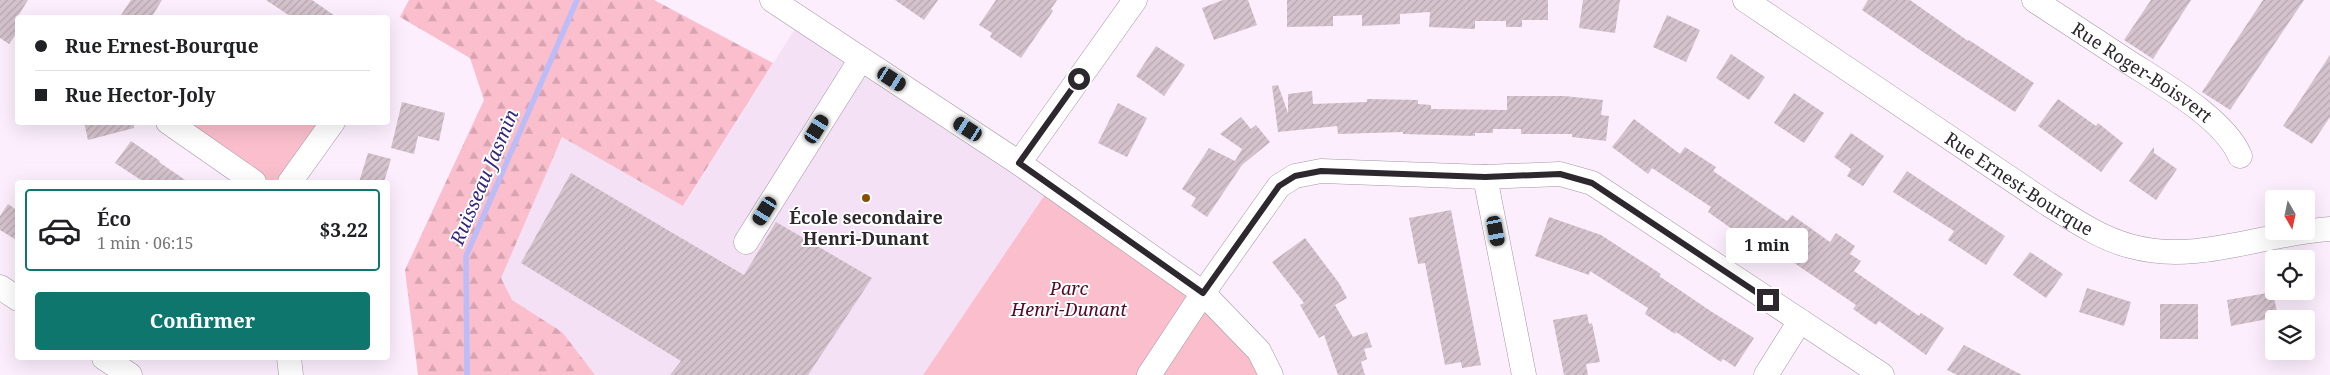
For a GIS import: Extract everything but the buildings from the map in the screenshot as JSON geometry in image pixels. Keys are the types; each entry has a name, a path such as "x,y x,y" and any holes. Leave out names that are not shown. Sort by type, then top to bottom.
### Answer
{"street":[{"path":"772,0 1019,163 1203,293 1258,351 1271,375"},
{"path":"1019,163 1135,0"},
{"name":"Rue Ernest-Bourque","path":"1745,0 2048,204 2088,228 2122,244 2150,250 2190,252 2282,235 2330,229"},
{"name":"Rue Roger-Boisvert","path":"2034,0 2167,88 2211,120 2232,141 2240,156"},
{"path":"746,242 861,59"},
{"path":"172,125 251,180"},
{"path":"291,180 331,125"},
{"path":"1149,375 1203,293 1279,186 1295,176 1321,171 1485,177 1560,174 1592,183 1882,375"},
{"path":"1485,177 1524,375"},
{"path":"0,287 15,297"},
{"path":"1766,375 1800,321"},
{"path":"107,360 130,375"},
{"path":"289,360 291,375"}],"shaded area":[{"name":"École secondaire Henri-Dunant","path":"801,19 1048,190 923,375 560,375 485,292 563,137 684,206"}],"green space":[{"path":"409,0 654,0 773,63 683,206 562,137 501,278 512,300 562,332 595,375 418,375 405,270 484,100 470,58 400,17"},
{"path":"171,125 332,125 291,180 251,180"},
{"name":"Parc Henri-Dunant","path":"1048,190 1202,295 1268,375 923,375"}],"waterway":[{"name":"Ruisseau Jasmin","path":"467,375 466,256 577,0"}],"place":[{"name":"École secondaire Henri-Dunant","path":"866,198"}],"route":[{"path":"1079,79 1019,163 1203,293 1279,186 1295,176 1321,171 1485,177 1560,174 1592,183 1768,300"}]}
